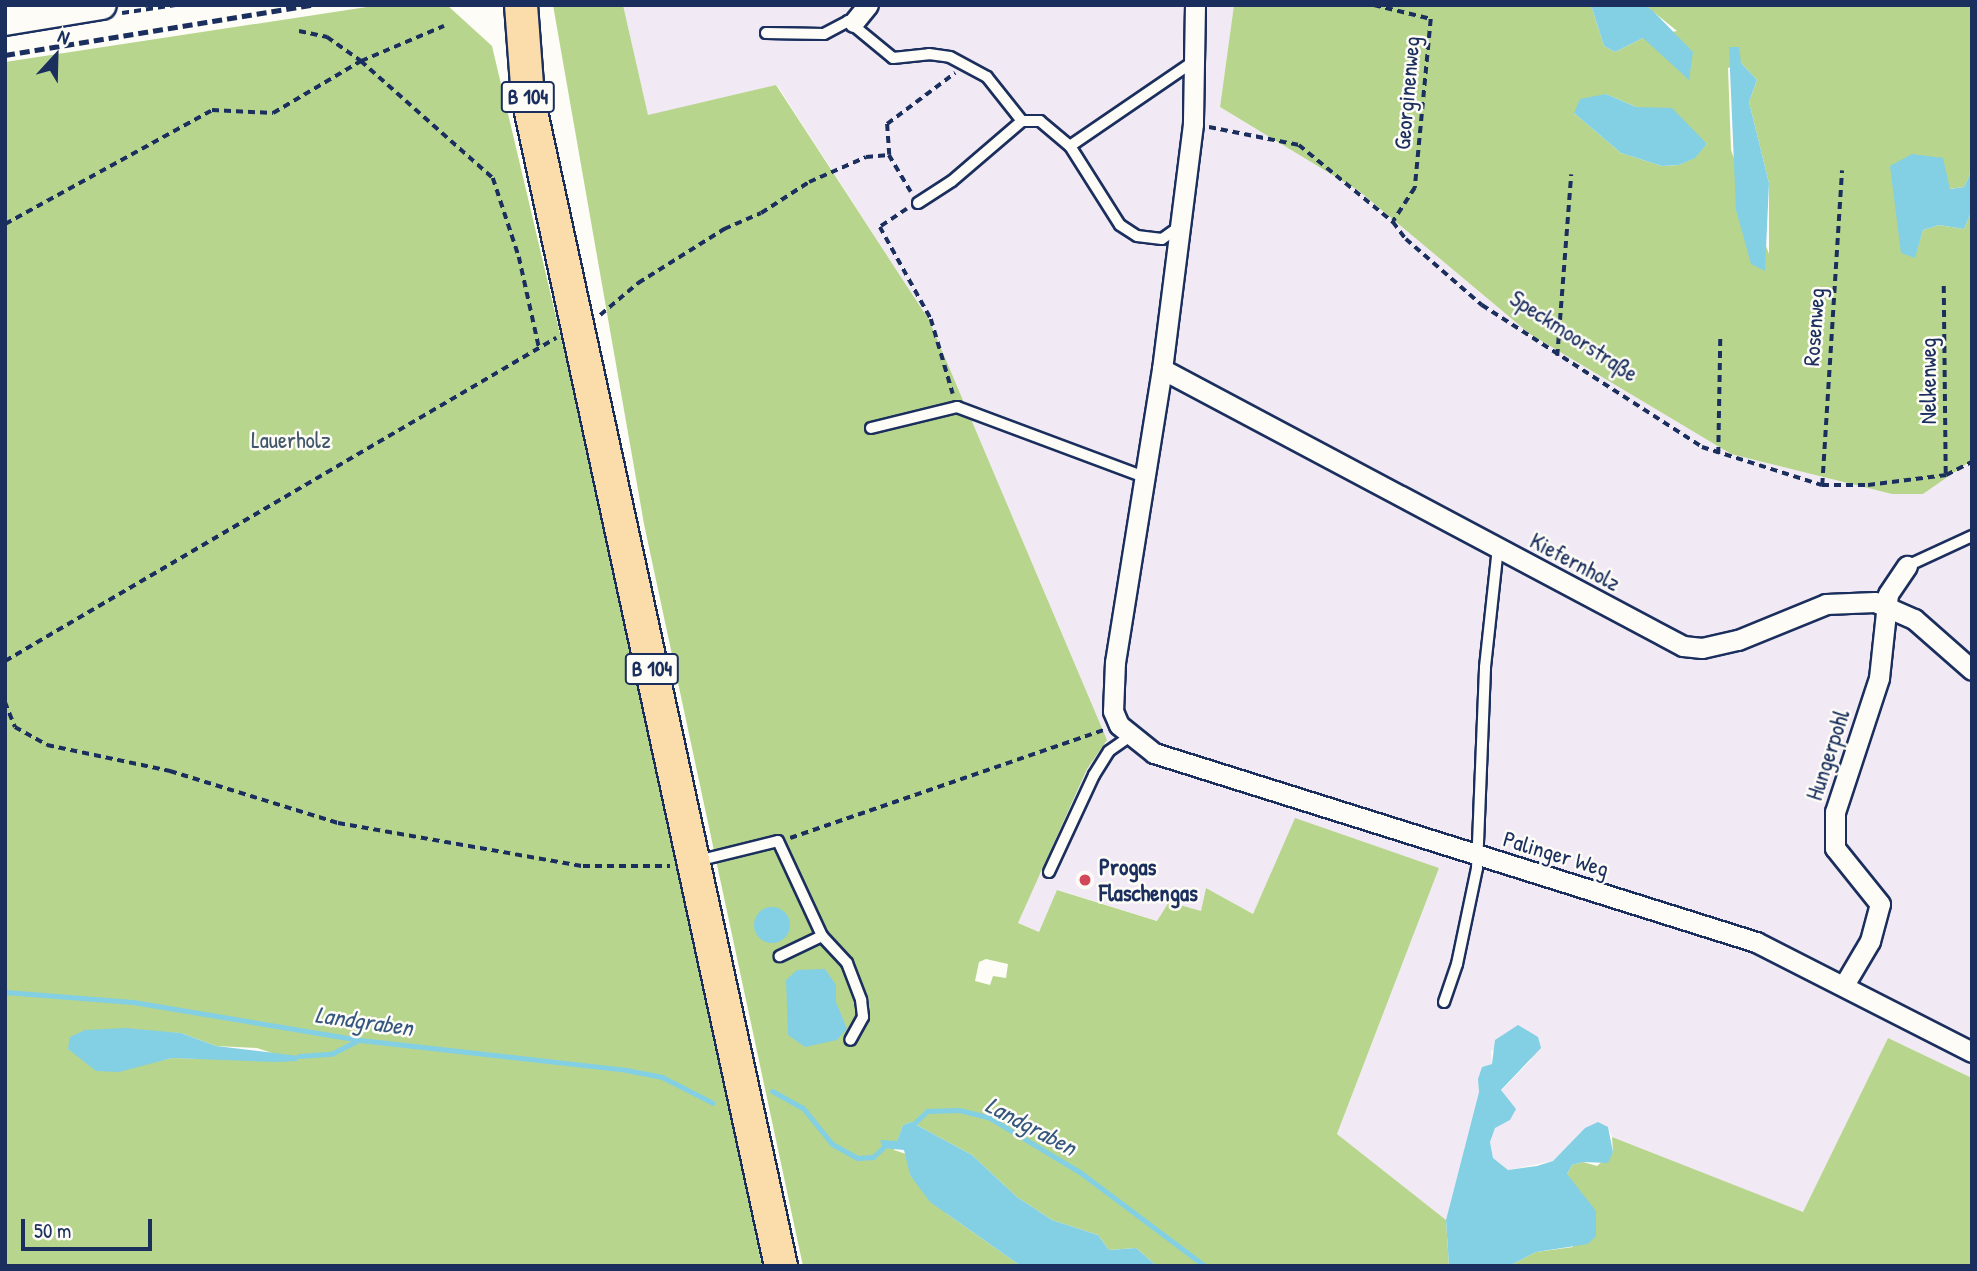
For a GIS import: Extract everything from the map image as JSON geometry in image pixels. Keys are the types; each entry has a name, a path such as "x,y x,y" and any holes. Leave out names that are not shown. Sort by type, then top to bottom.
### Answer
{"main road":[{"path":"5,21 102,5"},
{"name":"B 104","path":"521,5 528,98 578,328 680,864 781,1266"}],"street":[{"path":"854,22 868,5"},
{"path":"1124,731 1114,711 1115,662 1162,369 1193,124 1197,59 1195,5"},
{"name":"Kiefernholz","path":"1162,369 1684,646 1702,648 1738,640 1826,604 1888,604"},
{"name":"Hungerpohl","path":"1844,985 1870,941 1880,904 1835,848 1835,812 1879,678 1892,583 1906,566"},
{"path":"1888,604 1914,618 1972,670"},
{"name":"Palinger Weg","path":"1124,731 1154,753 1756,942 1970,1048"}],"lane":[{"path":"766,33 808,36 854,22 882,53 893,58 929,54 968,64 987,78 1022,121"},
{"path":"1070,146 1197,59"},
{"path":"918,202 968,169 1000,135 1022,121 1040,121 1070,146 1120,225 1137,236 1162,239 1180,226"},
{"path":"871,428 957,407 1144,477"},
{"path":"1906,566 1972,536"},
{"path":"1444,1002 1457,964 1476,854 1485,667 1498,548"},
{"path":"1049,872 1094,775 1124,731"},
{"path":"680,864 778,841 822,936 847,963 863,1017 850,1040"},
{"path":"780,956 822,936"}],"path":[{"name":"Georginenweg","path":"1374,5 1431,19 1415,188 1393,222"},
{"path":"5,224 212,110 273,113 361,61 444,26"},
{"path":"299,31 327,37 361,61 493,178 519,257 539,347"},
{"path":"957,407 931,319 880,227 918,202 889,155 887,124 968,64"},
{"name":"Speckmoorstraße","path":"1193,124 1300,145 1393,222 1406,239 1482,305 1557,356 1718,453 1822,485 1868,485 1946,475 1972,462"},
{"path":"5,661 539,347 578,328 724,229 761,213 809,181 866,157 889,155"},
{"name":"Rosenweg","path":"1822,485 1842,171"},
{"path":"1557,356 1571,175"},
{"name":"Nelkenweg","path":"1944,286 1946,475"},
{"path":"1718,453 1720,335"},
{"path":"5,702 15,727 37,741 170,771 338,824 583,866 680,864"},
{"path":"778,841 1124,731"}],"shaded area":[{"path":"623,5 1234,5 1220,107 1359,191 1530,334 1731,454 1892,494 1923,494 1972,460 1972,1078 1888,1038 1803,1213 1612,1137 1608,1127 1585,1128 1553,1161 1508,1170 1493,1158 1490,1142 1495,1127 1510,1120 1501,1091 1532,1059 1491,1050 1492,1064 1482,1067 1478,1079 1479,1092 1446,1220 1337,1134 1439,868 1295,819 1253,914 1206,888 1201,911 1158,921 1058,890 1039,932 1018,923 1087,769 1107,740 929,320 777,85 648,116"}],"green space":[{"name":"Lauerholz","path":"380,5 447,5 492,46 622,596 762,1266 5,1266 5,62","holes":["156,1032 181,1033 216,1046 257,1048 296,1061 172,1058 137,1066"]},
{"path":"553,5 623,5 648,115 776,85 929,320 1107,740 1087,769 1018,923 1039,932 1057,890 1157,921 1169,902 1201,911 1206,888 1253,914 1295,818 1439,868 1337,1134 1446,1220 1449,1266 1157,1266 1136,1248 1109,1250 1098,1235 1052,1220 1017,1197 972,1155 911,1122 903,1125 894,1150 909,1155 910,1175 947,1214 1021,1266 803,1266 644,524","holes":["986,959 1008,964 1006,978 993,976 990,985 975,981 979,962"]},
{"path":"1234,5 1591,5 1604,46 1615,52 1643,38 1677,31 1645,5 1972,5 1972,170 1964,187 1949,189 1942,158 1915,257 1923,230 1939,225 1964,229 1972,210 1972,460 1923,494 1892,494 1731,454 1530,334 1359,191 1220,107","holes":["1741,63 1757,80 1749,102 1769,183 1769,254 1731,150 1728,68","1606,94 1636,107 1668,111 1707,144 1694,158 1679,165 1662,166 1621,153 1574,113"]},
{"path":"1888,1038 1972,1078 1972,1266 1509,1266 1536,1252 1573,1247 1567,1174 1572,1165 1583,1162 1597,1166 1613,1152 1612,1137 1803,1212"}],"water":[{"path":"1591,5 1645,5 1653,11 1693,52 1689,80 1643,38 1615,52 1604,46"},
{"path":"1729,47 1739,47 1741,63 1757,80 1749,102 1769,183 1765,271 1751,264 1736,210"},
{"path":"1606,94 1636,107 1672,108 1707,144 1695,158 1679,165 1662,166 1621,153 1574,113 1580,99"},
{"path":"1912,154 1943,158 1950,189 1964,187 1972,170 1972,210 1964,229 1939,225 1923,230 1915,258 1901,253 1890,166"},
{"path":"772,907 785,912 790,925 785,938 772,943 759,938 754,925 759,912"},
{"path":"825,969 836,985 836,1002 847,1029 837,1040 805,1047 788,1035 786,980 797,970"},
{"path":"1518,1025 1538,1037 1541,1048 1501,1090 1516,1109 1510,1120 1495,1128 1490,1142 1493,1158 1508,1170 1537,1166 1553,1161 1585,1128 1598,1122 1608,1127 1613,1152 1608,1163 1583,1162 1572,1165 1567,1174 1596,1211 1596,1236 1588,1244 1536,1252 1509,1266 1449,1266 1446,1220 1479,1092 1478,1079 1482,1067 1492,1064 1495,1040"},
{"path":"126,1028 181,1033 216,1046 299,1056 297,1061 276,1062 172,1058 119,1072 96,1071 68,1049 70,1037 85,1030"},
{"path":"911,1122 972,1155 1017,1197 1052,1220 1098,1235 1109,1250 1136,1248 1157,1266 1021,1266 930,1202 910,1175 904,1150 883,1148 880,1140 897,1141 903,1125"}],"waterway":[{"name":"Landgraben","path":"5,992 133,1002 360,1040 626,1070 662,1077 713,1103"},
{"path":"299,1056 331,1054 359,1040"},
{"name":"Landgraben","path":"772,1091 803,1108 832,1144 857,1158 873,1157 886,1145"},
{"name":"Landgraben","path":"908,1129 927,1111 959,1110 990,1118 1081,1173 1205,1266"}],"railway":[{"path":"5,55 312,5"}],"place":[{"name":"Progas Flaschengas","path":"1085,880"}]}
